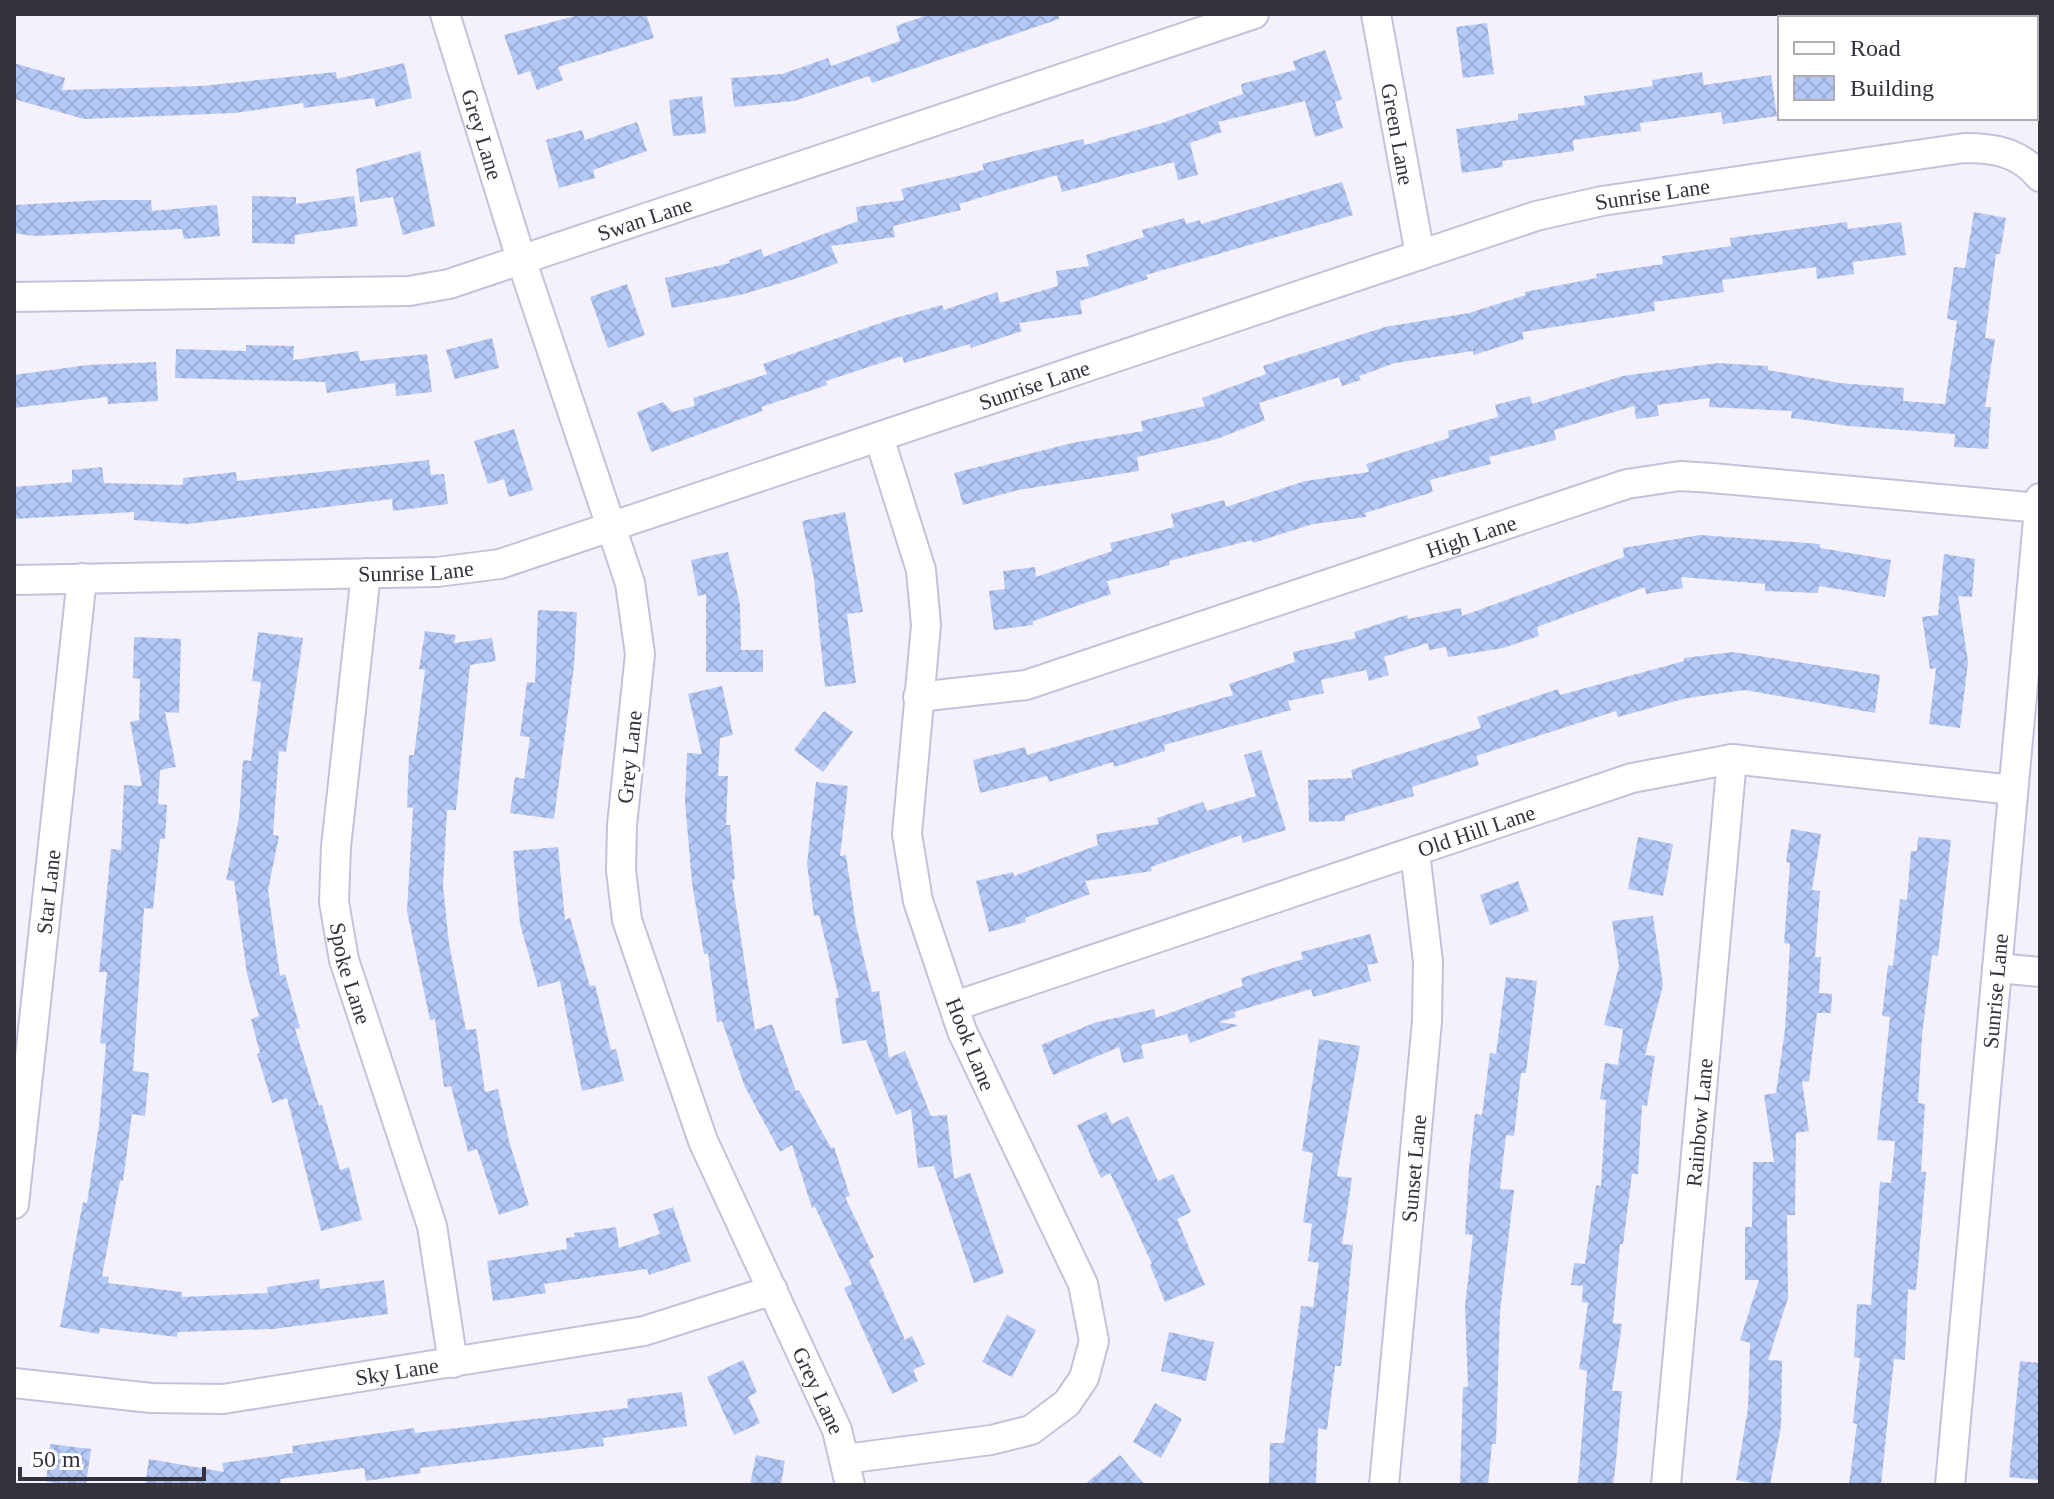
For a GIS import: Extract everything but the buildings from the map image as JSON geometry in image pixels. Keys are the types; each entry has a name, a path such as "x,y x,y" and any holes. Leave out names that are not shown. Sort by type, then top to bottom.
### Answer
{"street":[{"name":"Grey Lane","path":"445,14 521,259 630,583 640,654 622,825 621,870 627,920 703,1141 837,1430 848,1472"},
{"name":"Swan Lane","path":"14,297 409,291 449,284 1254,14"},
{"name":"Green Lane","path":"1376,14 1420,255"},
{"name":"Sunrise Lane","path":"14,580 437,572 500,564 1536,216 1602,201 1964,148 1991,148 2010,153 2031,166 2040,177"},
{"name":"Hook Lane","path":"848,1472 1031,1430 1067,1403 1092,1356 1092,1328 1083,1284 985,1083 918,901 907,834 926,625 921,570 879,437"},
{"name":"High Lane","path":"918,697 1026,685 1627,484 1680,476 2039,508"},
{"name":"Sunrise Lane","path":"1950,1485 2040,498"},
{"name":"Spoke Lane","path":"366,573 336,847 334,902 344,960 432,1226 453,1363"},
{"name":"Star Lane","path":"14,1204 82,578"},
{"name":"Old Hill Lane","path":"955,1006 1632,778 1732,759 2013,790"},
{"name":"Rainbow Lane","path":"1666,1485 1732,759"},
{"name":"Sunset Lane","path":"1384,1485 1427,1021 1428,962 1415,852"},
{"path":"1997,968 2040,972"},
{"name":"Sky Lane","path":"14,1383 151,1398 223,1399 644,1331 773,1290"}]}
